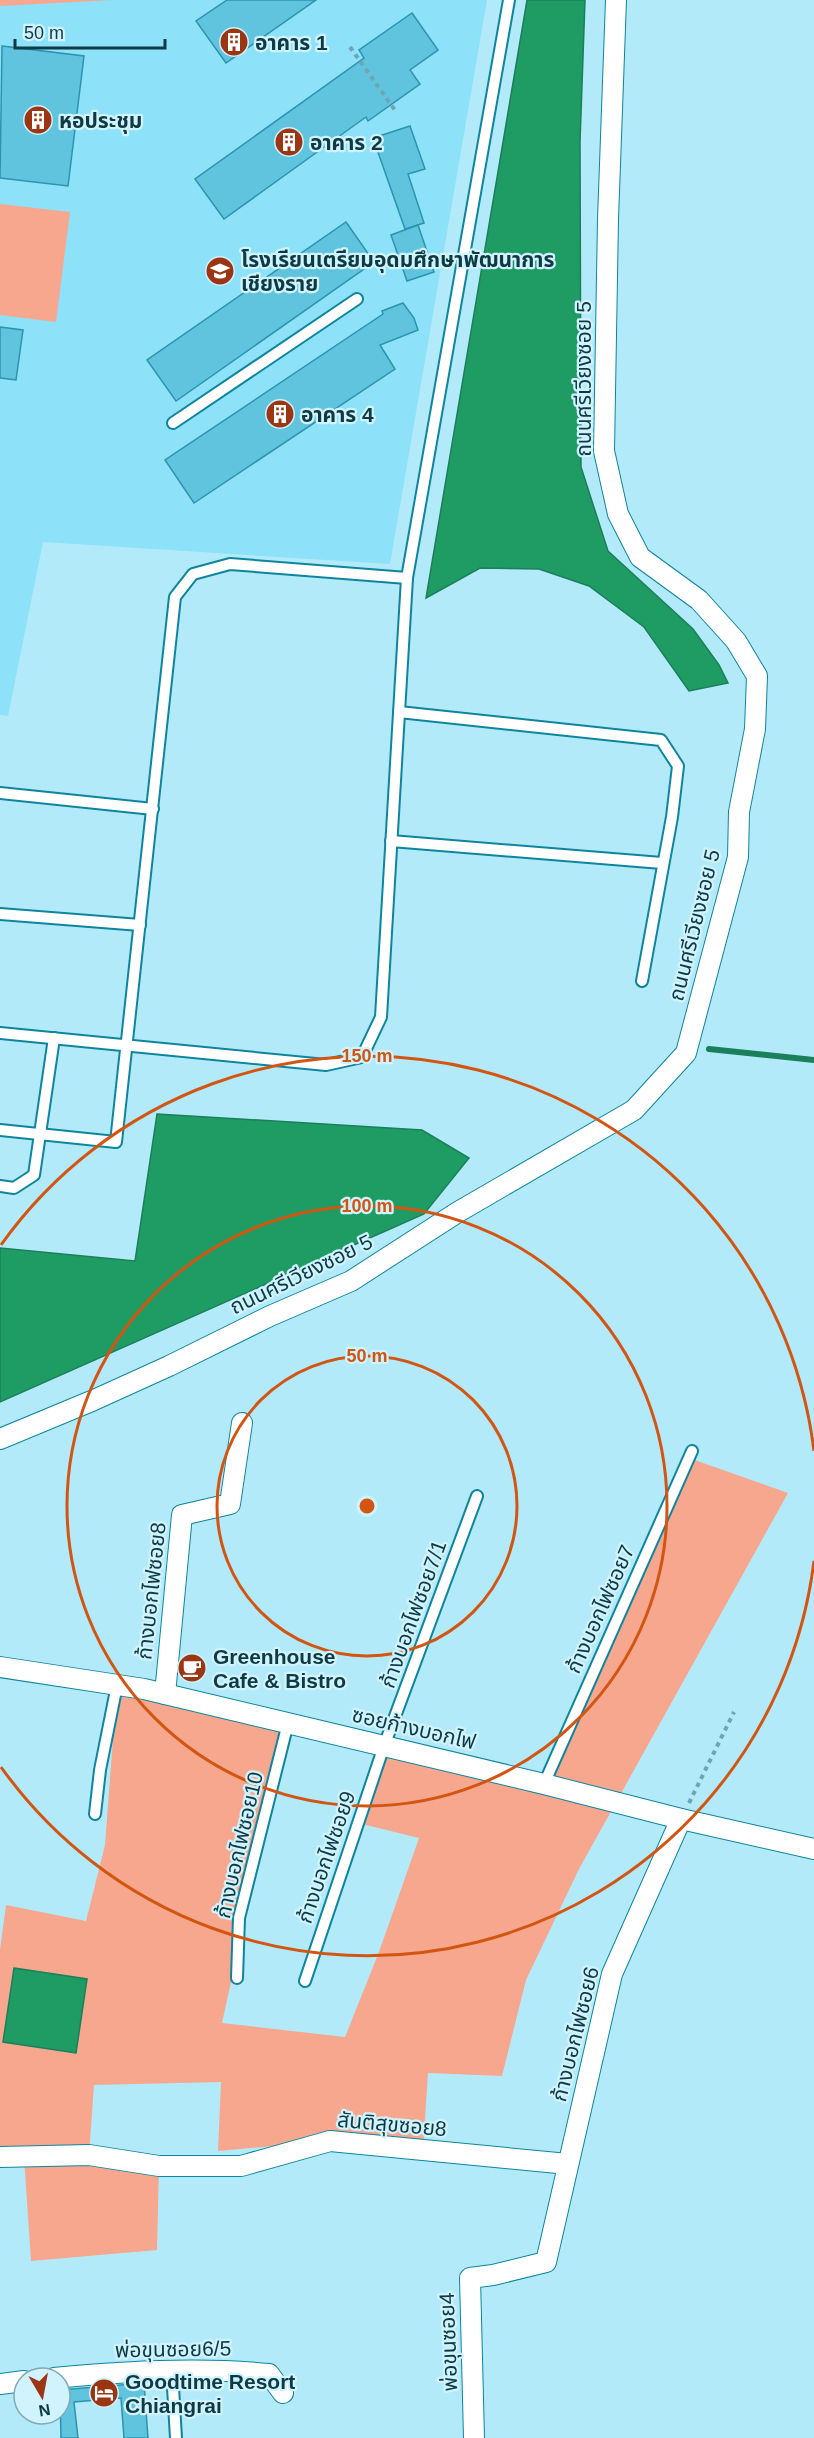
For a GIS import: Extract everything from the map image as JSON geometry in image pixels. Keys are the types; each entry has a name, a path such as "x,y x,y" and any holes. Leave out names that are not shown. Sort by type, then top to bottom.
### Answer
{"street":[{"name":"ถนนศรีเวียงซอย 5","path":"0,1439 94,1400 270,1316 351,1281 458,1212 634,1110 686,1053 738,857 740,812 755,729 757,676 736,641 699,600 640,557 618,514 604,451 608,219 616,0"},
{"name":"ก้างบอกไฟซอย8","path":"165,1694 182,1515 230,1504 242,1423"},
{"name":"ซอยก้างบอกไฟ","path":"0,1667 165,1694 814,1849"},
{"name":"ก้างบอกไฟซอย6","path":"568,2164 612,1974 681,1819"},
{"name":"สันติสุขซอย8","path":"0,2157 89,2155 159,2166 241,2166 330,2142 568,2164"},
{"name":"พ่อขุนซอย4","path":"474,2438 470,2278 493,2275 546,2262 568,2164"},
{"name":"พ่อขุนซอย6/5","path":"72,2377 172,2370 269,2374 283,2393"}],"lane":[{"path":"0,1033 326,1065 362,1057 381,1017 407,579 509,0"},
{"path":"173,423 357,299"},
{"path":"0,1130 116,1142 175,597 193,574 230,564 407,579"},
{"path":"399,711 661,740 678,766 672,817 642,981"},
{"path":"0,793 153,809"},
{"path":"391,841 662,862"},
{"path":"0,914 140,925"},
{"path":"0,1186 14,1188 34,1175 54,1038"},
{"name":"ก้างบอกไฟซอย7","path":"544,1784 692,1451"},
{"name":"ก้างบอกไฟซอย7/1","path":"384,1746 477,1496"},
{"path":"95,1814 100,1770 117,1685"},
{"name":"ก้างบอกไฟซอย10","path":"237,1978 239,1918 288,1723"},
{"name":"ก้างบอกไฟซอย9","path":"305,1981 384,1746"},
{"path":"172,2370 176,2438"}],"path":[{"path":"350,47 397,113"},
{"path":"681,1819 734,1712"}],"shaded area":[{"name":"โรงเรียนเตรียมอุดมศึกษาพัฒนาการ เชียงราย","path":"0,0 487,0 390,564 43,542 8,716 0,715"},
{"path":"0,0 112,0 0,6"},
{"path":"527,0 585,0 580,142 581,467 608,551 693,629 719,665 728,683 689,691 644,627 589,586 539,569 480,568 426,598"},
{"path":"0,204 70,212 56,322 0,315"},
{"path":"157,1114 422,1130 469,1158 424,1214 0,1402 0,1248 135,1261"},
{"path":"689,1458 788,1493 579,1869 526,1980 502,2076 428,2073 423,2150 330,2141 218,2151 221,2082 94,2085 89,2155 159,2166 157,2250 31,2261 24,2157 0,2157 0,1950 6,1905 86,1921 105,1845 117,1685 288,1723 222,2023 345,2037 379,1952 419,1838 358,1823 384,1746 544,1783"},
{"path":"14,1968 87,1979 76,2053 3,2042"}],"building":[{"name":"อาคาร 1","path":"227,0 316,0 226,63 196,21"},
{"name":"อาคาร 2","path":"412,13 438,50 410,70 420,84 368,121 366,117 224,219 195,179 364,58 359,50"},
{"name":"หอประชุม","path":"2,46 84,56 68,186 0,178"},
{"path":"410,126 425,169 408,174 424,223 405,229 373,138"},
{"path":"346,222 374,262 176,401 147,360"},
{"path":"418,225 434,272 407,281 391,235"},
{"name":"อาคาร 4","path":"403,303 414,318 418,330 380,345 395,369 194,503 165,460 383,314 382,311"},
{"path":"0,327 23,330 16,380 0,378"},
{"path":"144,2383 148,2438 124,2438 121,2398 74,2402 78,2438 61,2438 61,2426 72,2426 72,2389"}],"waterway":[{"path":"709,1049 814,1060"}],"place":[{"name":"อาคาร 1","path":"234,42"},
{"name":"หอประชุม","path":"38,120"},
{"name":"อาคาร 2","path":"289,142"},
{"name":"โรงเรียนเตรียมอุดมศึกษาพัฒนาการ เชียงราย","path":"220,271"},
{"name":"อาคาร 4","path":"280,414"},
{"name":"Greenhouse Cafe & Bistro","path":"192,1668"},
{"name":"Goodtime Resort Chiangrai","path":"104,2393"}]}
